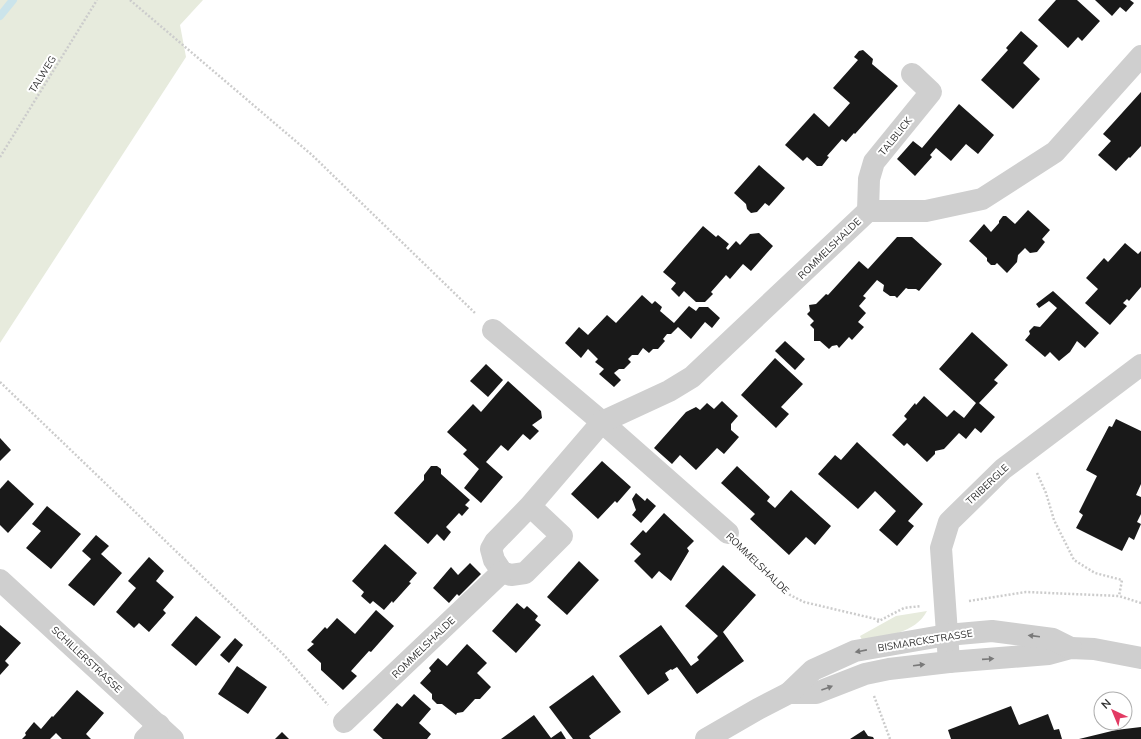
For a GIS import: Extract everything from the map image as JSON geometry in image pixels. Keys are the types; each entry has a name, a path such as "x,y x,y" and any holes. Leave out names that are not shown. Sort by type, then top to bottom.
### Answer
{"street":[{"name":"ROMMELSHALDE","path":"344,722 502,572 494,560 491,549 495,542 530,506 602,422 670,391 692,378 868,211 926,211 982,199 1054,152 1141,56"},
{"name":"TALBLICK","path":"868,211 869,179 874,162 931,92 912,74"},
{"name":"ROMMELSHALDE","path":"493,330 602,422 728,533"},
{"name":"TRIBERGLE","path":"949,662 941,548 949,522 1003,469 1140,367"},
{"path":"502,572 511,575 525,573 562,536 530,506"},
{"name":"SCHILLERSTRASSE","path":"0,580 159,734"},
{"name":"BISMARCKSTRASSE","path":"706,739 789,693 813,670 855,651 947,635 992,631 1053,639 1071,648"},
{"name":"BISMARCKSTRASSE","path":"789,693 816,692 865,674 889,669 949,662 1049,654 1071,648 1094,649 1141,658"}],"path":[{"name":"TALWEG","path":"0,157 97,0"},
{"path":"130,0 312,155 493,330"},
{"path":"0,382 284,655 344,722"},
{"path":"1026,451 1046,493 1054,520 1074,560 1095,574 1122,580 1119,596"},
{"name":"ROMMELSHALDE","path":"728,533 790,595 804,602 880,620"},
{"path":"945,603 1026,592 1119,596 1141,603"},
{"path":"865,674 890,739"}],"shaded area":[{"path":"0,0 203,0 180,25 186,57 0,343"},
{"path":"927,611 922,619 915,625 899,633 862,640 860,636 896,616"}],"building":[{"path":"1056,0 1077,0 1100,21 1082,41 1078,37 1068,48 1038,20"},
{"path":"1095,0 1130,0 1134,3 1126,12 1120,7 1112,16"},
{"path":"1021,31 1038,46 1023,63 1040,79 1013,109 981,80 1008,50 1006,48"},
{"path":"863,50 873,59 872,64 898,86 855,134 854,133 846,142 842,139 827,156 829,157 822,166 817,166 807,157 803,161 785,145 814,113 829,127 850,103 833,88 858,60 854,57 859,51"},
{"path":"1141,92 1141,146 1116,171 1098,155 1111,141 1103,134"},
{"path":"959,104 994,135 978,154 966,144 951,161 936,148 930,155 932,157 915,176 897,159 913,141 922,148"},
{"path":"759,165 785,188 769,206 765,203 757,212 751,213 747,209 746,204 734,193"},
{"path":"1028,210 1050,230 1042,239 1045,242 1037,252 1030,253 1025,248 1018,255 1017,262 1007,273 997,263 995,265 991,265 987,261 987,258 969,241 984,224 991,232 1003,216 1006,216 1015,224"},
{"path":"703,226 716,237 718,235 729,244 726,248 728,250 736,241 740,245 750,234 759,233 773,246 751,271 743,264 730,279 726,275 711,292 713,294 705,302 696,302 684,291 679,297 671,289 676,283 663,272"},
{"path":"897,237 912,237 942,264 919,291 916,289 906,288 897,298 895,296 890,296 883,291 884,285 877,280 863,296 866,298 859,306 866,313 858,322 864,327 852,340 849,337 839,348 837,345 832,346 829,349 820,341 814,341 814,329 810,325 814,321 807,314 810,311 809,305 816,304 826,294 828,295 859,261 868,269"},
{"path":"1125,243 1138,254 1141,251 1141,287 1129,301 1127,299 1123,303 1127,306 1110,325 1085,303 1098,289 1086,278 1104,258 1108,262"},
{"path":"1053,291 1099,333 1085,348 1077,341 1070,352 1059,361 1050,352 1045,357 1025,340 1030,334 1029,331 1034,326 1040,327 1057,308 1049,301 1039,308 1036,304"},
{"path":"642,295 652,304 655,301 662,307 660,311 674,323 689,306 696,311 699,307 708,307 720,318 712,328 705,322 691,339 678,327 671,334 667,334 663,339 665,341 658,349 653,349 649,353 643,348 638,355 632,355 628,359 631,362 624,369 619,369 614,373 621,380 614,387 599,374 604,369 595,362 598,359 588,349 581,358 565,343 579,327 588,335 607,315 616,323"},
{"path":"972,332 1008,365 994,380 998,383 979,403 995,417 981,433 975,428 966,439 959,433 944,449 935,451 935,454 927,462 907,443 904,446 892,435 907,419 904,416 915,403 916,405 924,396 947,417 954,410 964,418 976,403 939,369"},
{"path":"785,341 805,359 795,370 775,351"},
{"path":"775,358 803,384 781,407 789,414 776,428 741,395"},
{"path":"486,364 503,380 488,397 470,381"},
{"path":"508,381 541,411 542,418 532,425 539,431 530,440 523,434 508,451 501,445 486,462 503,477 481,503 464,488 479,469 463,454 467,450 447,432 473,404 481,412"},
{"path":"722,401 738,416 731,424 731,430 739,437 724,454 717,448 696,470 680,455 672,464 654,448 686,412 696,407 700,410 707,403 714,409"},
{"path":"1116,419 1141,431 1141,484 1136,495 1141,497 1141,514 1137,522 1141,524 1134,540 1129,537 1122,551 1076,528 1083,515 1079,512 1097,476 1086,470 1109,426 1112,427"},
{"path":"0,438 11,450 0,461"},
{"path":"857,442 923,504 908,521 914,526 897,546 879,530 896,511 875,491 858,509 818,474 835,455 841,460"},
{"path":"602,461 631,487 617,503 615,501 598,519 571,494"},
{"path":"431,466 437,466 441,469 441,474 470,500 465,505 469,508 462,516 459,513 446,527 451,532 444,541 437,534 428,544 394,513 424,480 424,475"},
{"path":"737,466 770,497 767,501 775,508 791,490 831,526 815,545 806,537 789,555 750,519 755,514 721,483"},
{"path":"8,480 34,504 8,533 0,525 0,489"},
{"path":"636,493 645,501 647,498 656,506 641,523 632,515 636,510 632,499"},
{"path":"47,506 81,534 51,569 26,548 41,531 32,524"},
{"path":"664,513 694,541 687,548 689,551 671,581 659,571 652,579 634,561 641,554 630,544 643,530 646,533"},
{"path":"96,535 109,546 101,554 122,573 94,606 68,585 91,559 82,551"},
{"path":"385,544 417,573 409,582 411,583 393,603 392,601 384,610 373,601 370,604 361,596 364,592 352,581"},
{"path":"149,557 164,571 156,581 174,597 163,610 166,613 149,632 139,623 134,628 116,612 136,588 128,581"},
{"path":"579,561 599,580 567,615 547,597"},
{"path":"470,563 481,574 459,596 457,594 449,603 433,588 451,567 458,575"},
{"path":"723,565 756,595 723,632 744,661 697,694 677,667 672,670 671,669 665,673 669,680 648,695 619,656 661,625 691,666 699,660 697,657 718,636 685,606"},
{"path":"517,603 524,609 527,606 538,616 535,620 541,625 516,653 492,631"},
{"path":"376,610 394,626 371,652 369,651 351,671 357,676 343,690 321,670 321,663 307,650 314,644 311,642 325,627 327,629 337,618 355,634"},
{"path":"196,616 221,637 196,666 171,645"},
{"path":"0,625 21,643 5,661 9,665 0,675"},
{"path":"235,638 243,645 229,663 220,655"},
{"path":"467,644 487,663 477,673 491,687 480,699 475,699 463,712 457,713 456,715 442,704 437,704 432,699 432,694 420,683 431,671 429,668 438,658 447,666"},
{"path":"237,666 267,687 248,714 218,694"},
{"path":"593,675 621,712 589,736 591,739 573,739 549,707"},
{"path":"77,690 104,713 86,734 91,739 62,739 56,733 50,739 22,739 34,722 41,729"},
{"path":"414,694 431,709 419,723 431,734 427,739 383,739 373,730 397,703 402,707"},
{"path":"1011,706 1019,725 1048,714 1054,730 1059,729 1062,739 951,739 948,730"},
{"path":"534,715 551,738 561,731 566,739 501,739"},
{"path":"1141,727 1141,739 1079,739 1112,731 1133,731 1133,728"},
{"path":"864,730 868,736 873,737 874,739 850,739"},
{"path":"282,732 289,739 275,739"}],"waterway":[{"path":"0,16 13,0"}]}
